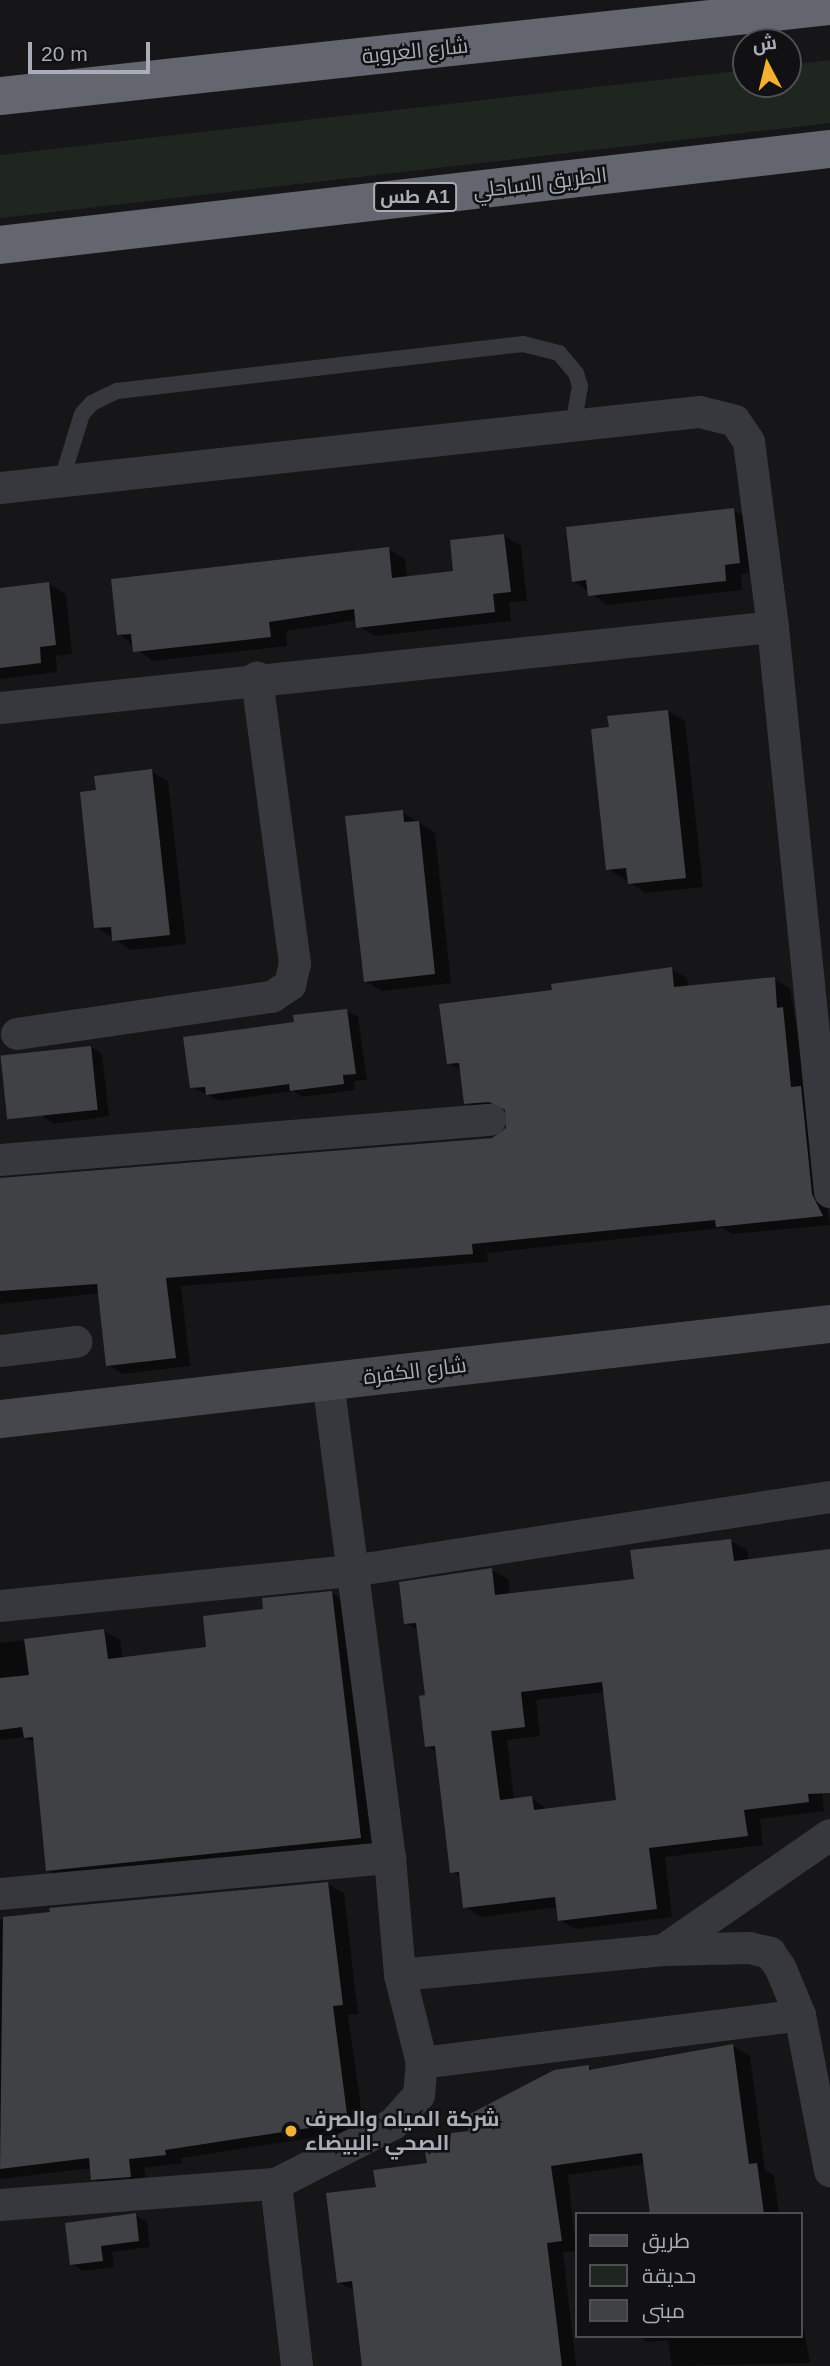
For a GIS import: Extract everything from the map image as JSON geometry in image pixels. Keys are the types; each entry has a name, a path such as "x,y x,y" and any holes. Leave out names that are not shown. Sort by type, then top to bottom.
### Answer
{"highway":[{"name":"شارع العروبة","path":"0,96 830,6"},
{"name":"الطريق الساحلي","path":"0,245 830,149"}],"street":[{"path":"0,488 700,412 735,421 749,442 774,627 830,1192"},
{"path":"0,708 257,678 774,627"},
{"path":"18,1034 272,997 290,985 295,964 257,678"},
{"path":"0,1160 490,1120"},
{"name":"شارع الكفرة","path":"0,1419 830,1324"},
{"path":"0,1351 76,1342"},
{"path":"0,2205 276,2184 393,2124 419,2095 422,2063 400,1975 390,1858 328,1381"},
{"path":"0,1606 352,1571 830,1497"},
{"path":"664,1950 830,1835"},
{"path":"0,1894 390,1858"},
{"path":"400,1975 664,1950 749,1948 770,1953 781,1969 800,2015 830,2171"},
{"path":"422,2063 800,2015"},
{"path":"276,2184 297,2366"}],"lane":[{"path":"61,482 82,414 92,403 117,391 523,344 559,353 576,373 580,386 573,426"}],"green space":[{"path":"830,60 830,123 0,218 0,155 732,72 732,98 802,98 802,63"}],"building":[{"path":"734,508 740,563 725,565 726,581 588,596 586,580 572,582 566,527"},
{"path":"504,534 511,592 493,594 495,612 356,628 354,609 269,622 271,637 133,652 131,634 117,635 111,579 389,547 392,578 453,571 450,540"},
{"path":"49,582 56,645 40,647 41,663 0,668 0,588"},
{"path":"668,710 686,878 628,884 626,868 606,870 591,729 609,727 607,716"},
{"path":"152,769 170,935 112,941 111,927 94,928 80,792 96,790 94,776"},
{"path":"403,810 404,822 419,821 435,974 364,982 345,816"},
{"path":"672,967 674,987 775,977 777,1008 783,1007 791,1087 801,1086 812,1194 823,1216 716,1227 715,1220 472,1244 473,1254 166,1278 176,1358 106,1366 97,1284 0,1291 0,1178 492,1138 506,1128 505,1110 489,1102 464,1104 459,1063 447,1064 439,1004 552,990 551,984"},
{"path":"347,1009 356,1074 343,1075 344,1084 290,1091 289,1084 206,1095 205,1087 190,1088 183,1037 294,1022 293,1015"},
{"path":"91,1046 98,1110 7,1119 0,1056"},
{"path":"731,1539 734,1561 830,1549 830,1793 808,1794 809,1802 744,1810 748,1836 649,1848 657,1909 558,1921 555,1897 463,1908 459,1872 450,1873 435,1746 425,1747 419,1696 425,1695 416,1623 404,1624 399,1582 492,1568 495,1595 634,1579 630,1550","holes":["602,1682 616,1800 534,1810 532,1796 500,1800 491,1731 525,1727 521,1692"]},
{"path":"332,1591 361,1838 46,1871 33,1737 24,1738 22,1727 0,1730 0,1678 29,1675 24,1639 104,1629 108,1659 206,1647 203,1616 263,1609 262,1598"},
{"path":"328,1882 343,2005 333,2006 348,2122 165,2150 166,2155 129,2159 131,2177 91,2180 89,2158 0,2169 3,1917 50,1912 49,1908"},
{"path":"733,2044 749,2164 757,2163 764,2212 650,2212 642,2153 551,2166 562,2241 547,2243 562,2366 362,2366 352,2281 337,2283 326,2193 376,2187 373,2170 427,2163 424,2145 450,2144 451,2133 469,2131 464,2117 554,2070 589,2065 589,2070"},
{"path":"136,2213 139,2241 101,2246 103,2261 70,2265 65,2223"}],"place":[{"name":"شركة المياه والصرف الصحي -البيضاء","path":"291,2131"}]}
